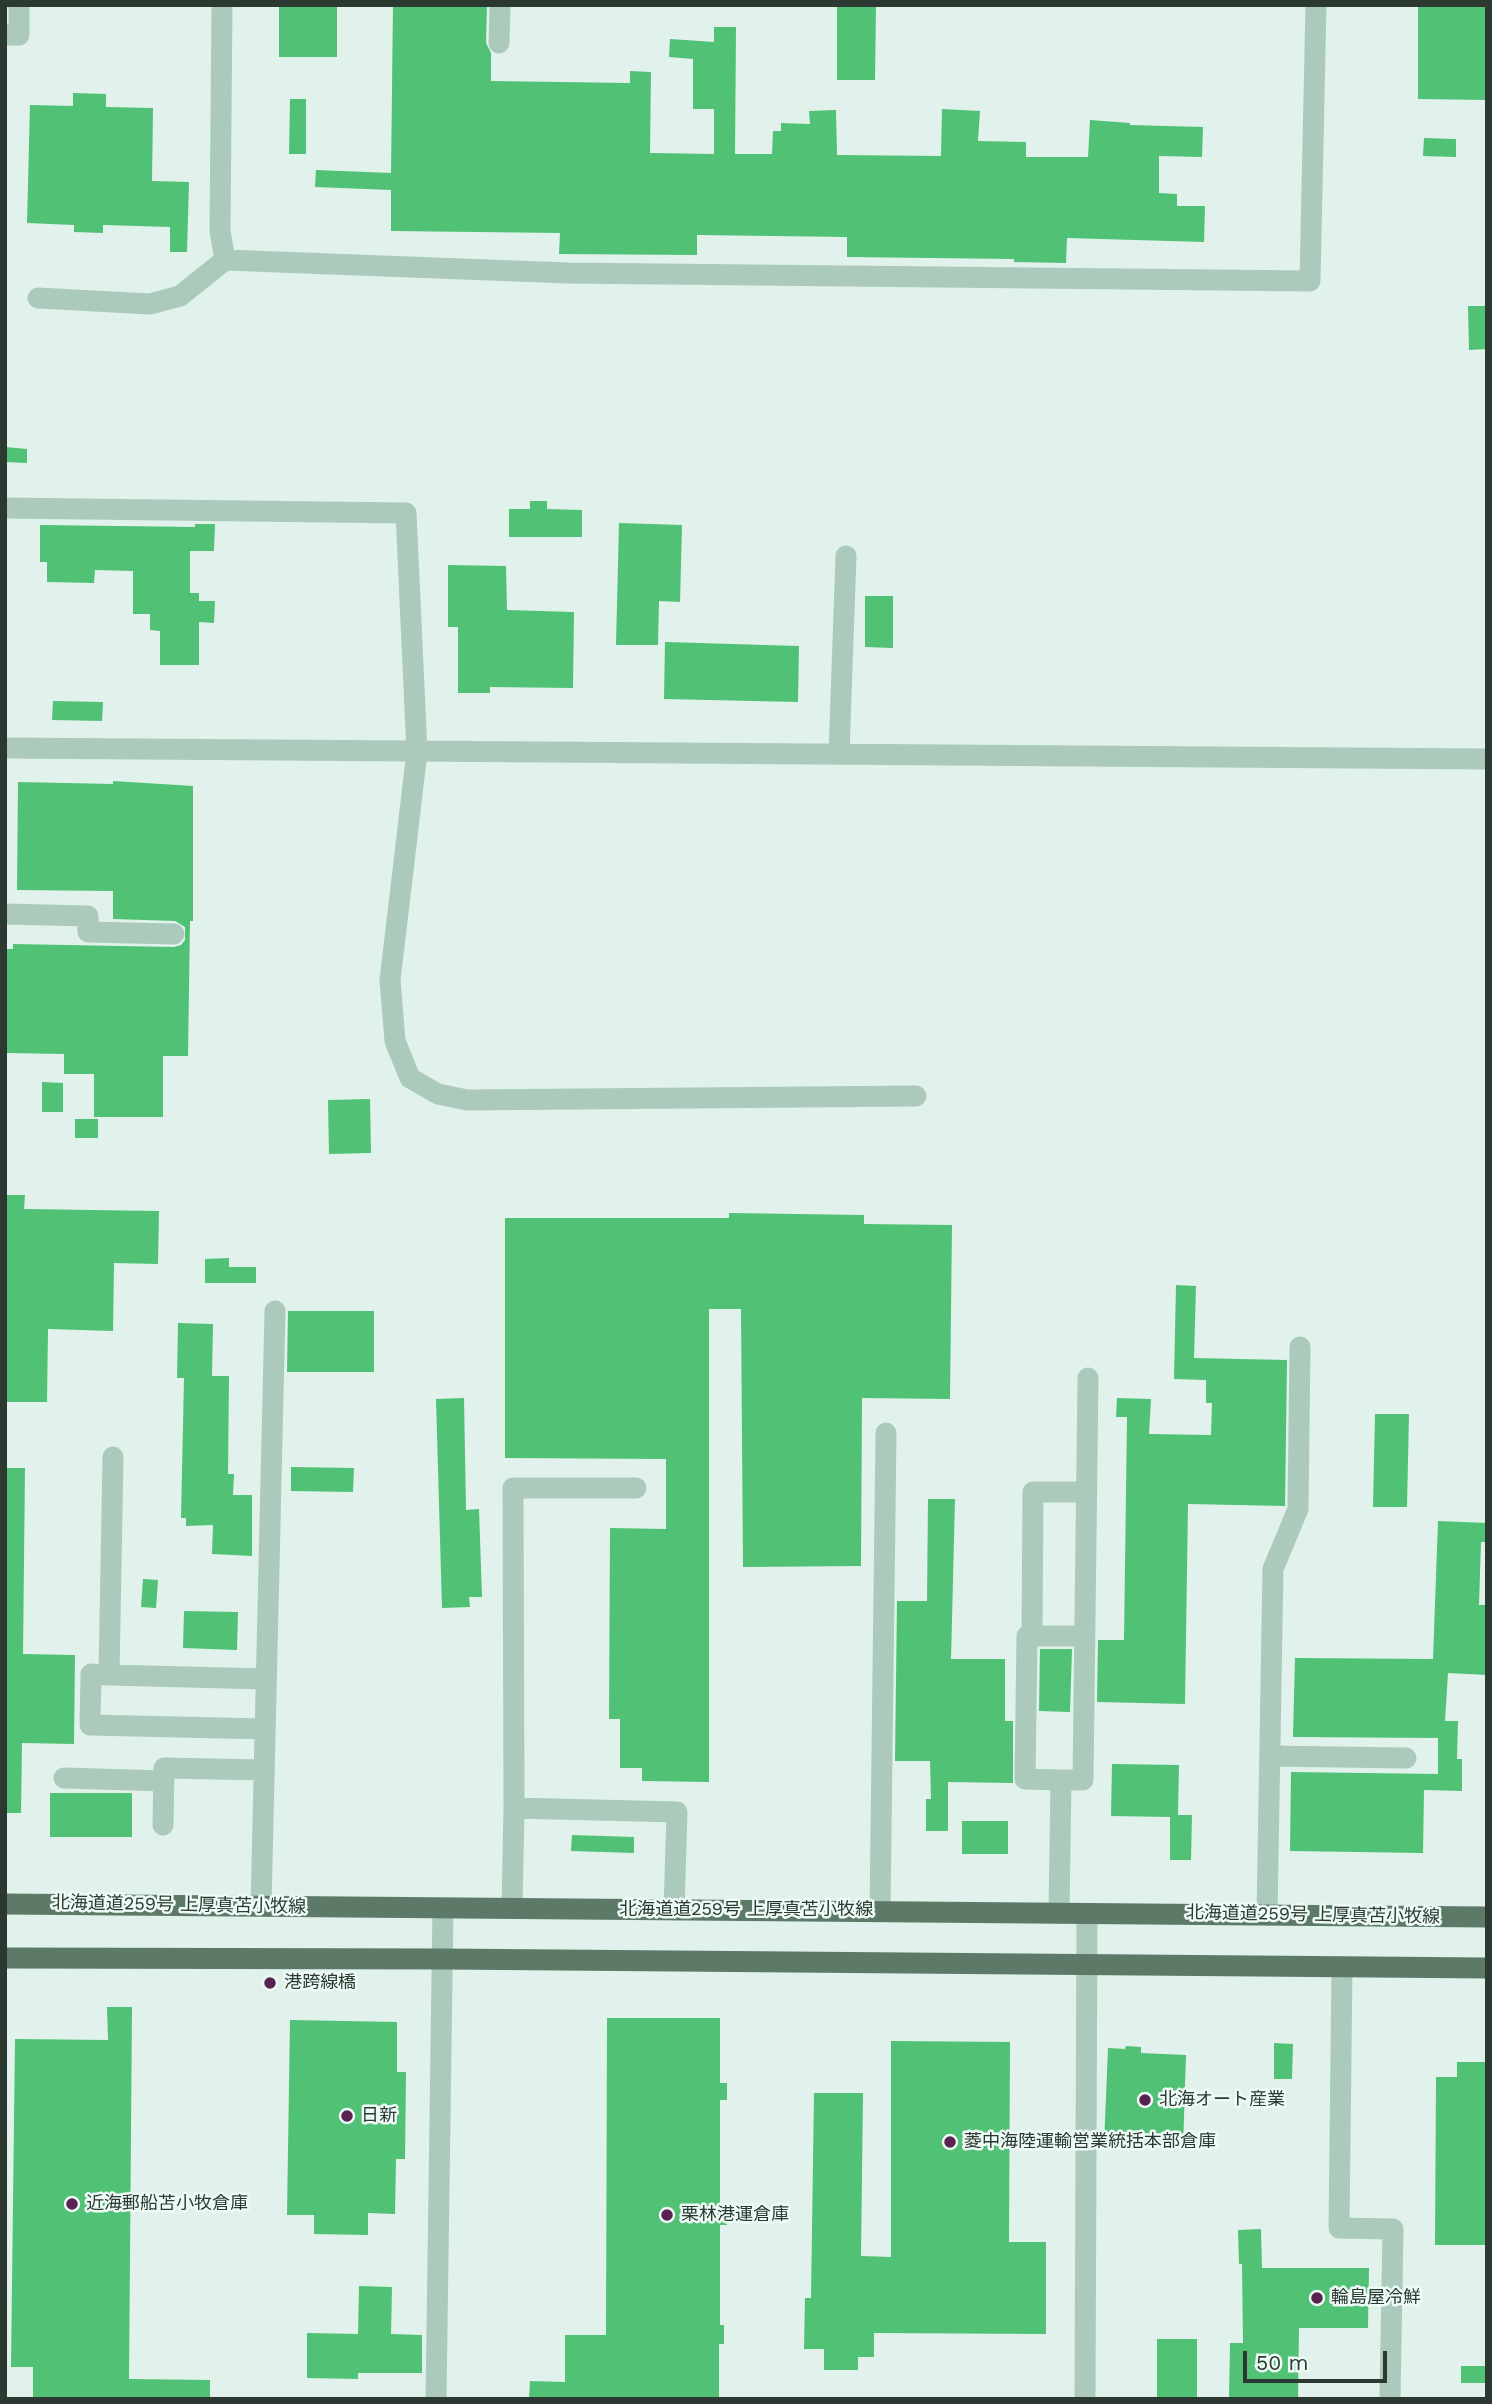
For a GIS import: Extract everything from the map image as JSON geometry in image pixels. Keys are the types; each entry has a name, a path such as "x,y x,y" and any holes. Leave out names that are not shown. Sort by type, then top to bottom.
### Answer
{"main road":[{"name":"北海道道259号 上厚真苫小牧線","path":"5,1904 1487,1917"},
{"path":"5,1958 1487,1968"}],"street":[{"path":"5,35 19,35 19,5"},
{"path":"222,5 220,231 225,260"},
{"path":"499,43 500,5"},
{"path":"38,298 150,304 180,296 225,260 568,273 1310,281 1316,5"},
{"path":"5,508 405,513 417,752 390,980 395,1041 410,1077 438,1094 467,1100 916,1096"},
{"path":"839,754 846,556"},
{"path":"5,748 1487,760"},
{"path":"5,914 88,916 88,932 174,934"},
{"path":"261,1906 275,1311"},
{"path":"1267,1915 1273,1569 1298,1509 1300,1346"},
{"path":"1085,1636 1027,1636 1025,1779 1083,1780 1085,1636 1086,1492 1088,1378"},
{"path":"880,1911 886,1433"},
{"path":"109,1675 113,1457"},
{"path":"512,1908 513,1488 636,1488"},
{"path":"1032,1636 1033,1492 1086,1492"},
{"path":"265,1729 90,1725 91,1674 266,1679"},
{"path":"1270,1756 1406,1758"},
{"path":"163,1825 164,1768 264,1770"},
{"path":"64,1779 164,1781"},
{"path":"1059,1913 1061,1780"},
{"path":"514,1808 677,1812 674,1910"},
{"path":"436,2399 443,1908"},
{"path":"1085,2399 1087,1914"},
{"path":"1342,1968 1339,2228 1393,2229 1390,2399"}],"building":[{"path":"279,5 337,5 337,57 279,57"},
{"path":"393,5 487,5 486,43 491,53 491,81 630,83 630,71 651,72 650,153 714,154 714,109 693,109 693,59 669,57 670,39 714,42 714,27 736,27 735,154 772,154 773,131 781,131 781,123 810,124 809,111 836,110 837,155 941,156 942,109 980,111 978,141 1026,142 1026,157 1088,157 1090,120 1130,125 1203,127 1202,157 1159,156 1159,193 1177,194 1177,206 1205,206 1204,242 1067,238 1066,263 1014,262 1014,259 847,257 847,237 697,235 697,255 559,254 560,233 391,231 391,190 315,187 316,170 391,173"},
{"path":"837,5 876,5 875,80 837,80"},
{"path":"1418,5 1487,5 1487,100 1418,99"},
{"path":"73,93 106,94 106,107 153,108 152,181 189,182 187,252 170,252 170,227 103,225 103,233 74,232 74,225 27,223 30,105 73,106"},
{"path":"290,99 306,99 306,154 289,154"},
{"path":"1424,138 1456,139 1456,157 1423,156"},
{"path":"1468,306 1487,306 1487,349 1469,350"},
{"path":"5,447 27,449 27,463 5,462"},
{"path":"530,501 547,501 547,509 582,510 582,537 509,537 509,509 530,509"},
{"path":"619,523 682,525 680,602 659,601 658,645 616,645"},
{"path":"195,524 215,524 214,551 190,551 190,593 199,593 199,601 215,601 214,623 199,622 199,665 160,665 160,631 150,630 150,614 133,614 133,571 95,570 94,583 47,582 47,562 40,562 40,525 195,527"},
{"path":"448,565 506,566 507,610 574,612 573,688 490,687 490,693 458,693 458,627 448,627"},
{"path":"865,596 893,596 893,648 865,647"},
{"path":"665,642 799,646 798,702 664,699"},
{"path":"53,701 103,702 102,721 52,720"},
{"path":"113,781 193,786 193,921 190,921 188,1056 163,1056 163,1117 94,1117 94,1074 64,1074 64,1054 5,1053 5,949 13,949 13,944 174,947 185,940 185,927 175,921 113,919 113,891 17,890 18,782 113,784"},
{"path":"42,1082 63,1083 63,1112 42,1112"},
{"path":"370,1099 371,1153 329,1154 328,1100"},
{"path":"75,1119 98,1119 98,1138 75,1138"},
{"path":"5,1195 25,1195 24,1209 159,1211 158,1264 114,1263 113,1331 48,1329 47,1402 5,1402"},
{"path":"729,1213 864,1215 864,1224 952,1225 950,1399 862,1398 861,1566 743,1567 741,1309 709,1309 709,1782 642,1781 642,1768 620,1768 620,1719 609,1719 610,1528 666,1529 666,1459 505,1458 505,1218 729,1218"},
{"path":"229,1258 229,1267 256,1267 256,1283 205,1283 205,1259"},
{"path":"1176,1285 1196,1286 1194,1358 1287,1360 1285,1506 1188,1504 1185,1704 1097,1702 1098,1640 1124,1640 1127,1417 1116,1417 1117,1398 1151,1399 1149,1434 1211,1435 1212,1403 1206,1403 1206,1380 1174,1379"},
{"path":"288,1311 374,1311 374,1372 287,1372"},
{"path":"178,1323 213,1324 212,1376 229,1376 228,1474 234,1474 233,1495 252,1495 252,1556 212,1554 213,1525 186,1526 186,1518 181,1518 184,1378 177,1378"},
{"path":"464,1398 466,1510 479,1509 482,1597 469,1597 470,1607 442,1608 436,1399"},
{"path":"1375,1414 1409,1414 1407,1507 1373,1507"},
{"path":"291,1467 354,1468 353,1492 291,1491"},
{"path":"5,1468 25,1468 23,1654 75,1655 74,1744 22,1743 21,1813 5,1813"},
{"path":"928,1499 955,1499 951,1659 1005,1659 1005,1721 1013,1721 1013,1783 948,1782 948,1831 926,1831 926,1799 931,1799 930,1761 895,1761 897,1601 927,1601"},
{"path":"1438,1521 1487,1523 1487,1542 1481,1542 1479,1605 1487,1605 1487,1675 1448,1673 1445,1721 1458,1721 1457,1759 1462,1759 1462,1791 1424,1790 1423,1853 1290,1851 1291,1772 1438,1774 1438,1738 1293,1737 1295,1658 1433,1659"},
{"path":"143,1579 158,1580 156,1608 141,1607"},
{"path":"184,1611 238,1612 237,1650 183,1648"},
{"path":"1040,1649 1072,1649 1070,1712 1039,1711"},
{"path":"1112,1764 1179,1765 1178,1815 1192,1815 1191,1860 1170,1860 1170,1817 1111,1816"},
{"path":"50,1793 132,1793 132,1837 50,1837"},
{"path":"962,1821 1008,1821 1008,1854 962,1854"},
{"path":"572,1835 634,1837 634,1853 571,1851"},
{"name":"近海郵船苫小牧倉庫","path":"107,2007 132,2007 129,2379 210,2380 210,2399 33,2399 33,2367 11,2367 15,2039 108,2040"},
{"name":"栗林港運倉庫","path":"607,2018 720,2018 720,2083 727,2083 727,2100 720,2100 720,2205 727,2205 727,2225 720,2225 720,2325 724,2325 724,2344 719,2344 719,2399 529,2399 530,2381 565,2382 565,2335 606,2335"},
{"name":"日新","path":"290,2020 397,2022 397,2072 406,2072 405,2159 396,2159 395,2214 368,2213 368,2235 314,2234 314,2215 287,2215"},
{"name":"菱中海陸運輸営業統括本部倉庫","path":"891,2041 1010,2042 1009,2242 1046,2242 1046,2334 874,2333 874,2357 858,2357 858,2370 824,2370 824,2349 804,2349 805,2298 811,2298 814,2093 863,2093 861,2256 891,2257"},
{"path":"1274,2043 1293,2044 1292,2079 1274,2079"},
{"name":"北海オート産業","path":"1126,2046 1141,2047 1141,2053 1186,2055 1183,2148 1104,2145 1108,2048 1125,2049"},
{"path":"1457,2062 1487,2062 1487,2245 1435,2245 1436,2077 1457,2077"},
{"path":"1261,2229 1262,2268 1369,2268 1368,2328 1299,2328 1298,2399 1229,2399 1230,2343 1243,2343 1242,2264 1239,2264 1238,2230"},
{"path":"359,2286 392,2287 391,2334 422,2335 422,2373 358,2373 358,2379 307,2378 307,2333 358,2334"},
{"path":"1157,2339 1197,2339 1197,2399 1157,2399"},
{"path":"1461,2366 1487,2366 1487,2383 1461,2383"}],"place":[{"name":"港跨線橋","path":"270,1983"},
{"name":"北海オート産業","path":"1145,2100"},
{"name":"日新","path":"347,2116"},
{"name":"菱中海陸運輸営業統括本部倉庫","path":"950,2142"},
{"name":"近海郵船苫小牧倉庫","path":"72,2204"},
{"name":"栗林港運倉庫","path":"667,2215"},
{"name":"輪島屋冷鮮","path":"1317,2298"}]}
